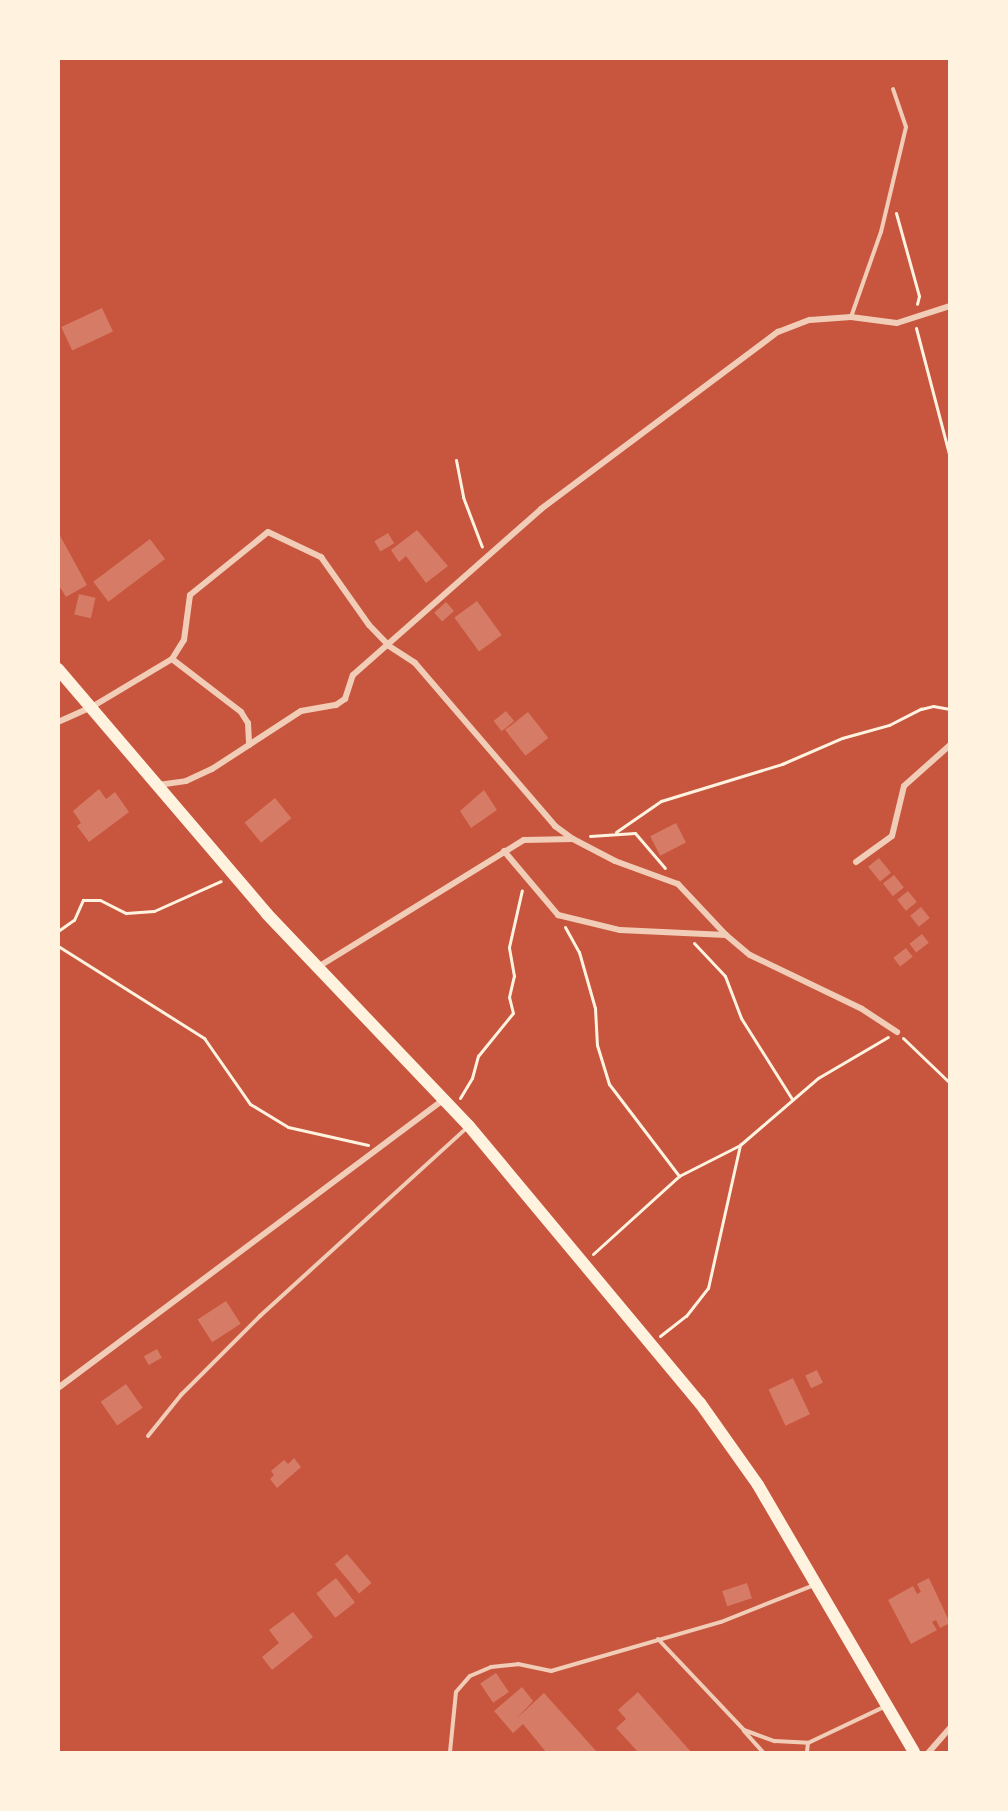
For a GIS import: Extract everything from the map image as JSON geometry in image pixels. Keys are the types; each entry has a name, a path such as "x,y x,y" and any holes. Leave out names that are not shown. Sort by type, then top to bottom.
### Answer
{"main road":[{"path":"58,669 233,875 317,967 469,1126 700,1403 758,1485 914,1752"}],"street":[{"path":"157,785 186,782 301,711 336,705 345,699 353,675 541,509 612,458 748,351 777,332 810,320 851,316 897,323 950,306"},
{"path":"58,722 90,708 172,658 184,640 189,595 268,532 321,557 369,625 389,645 415,663 555,826 615,861 678,884 726,935 750,955 862,1009 897,1032"},
{"path":"172,658 241,712 248,723 249,745"},
{"path":"856,862 892,836 904,786 950,745"},
{"path":"317,967 504,850 525,840 573,838"},
{"path":"504,850 524,879 558,915 620,930 726,935"},
{"path":"58,1388 443,1100"},
{"path":"929,1752 950,1728"}],"lane":[{"path":"851,316 881,232 906,127 893,89"},
{"path":"148,1436 181,1395 260,1316 469,1126"},
{"path":"450,1752 456,1692 470,1676 491,1667 518,1664 551,1671 721,1622 814,1584"},
{"path":"658,1640 763,1752"},
{"path":"744,1730 775,1741 808,1743 886,1705"},
{"path":"807,1752 808,1743"}],"path":[{"path":"456,460 463,497 486,557"},
{"path":"616,832 661,801 782,765 842,738 889,725 921,709 950,709"},
{"path":"573,838 616,832 636,833 643,838 678,884"},
{"path":"58,931 74,920 83,900 100,900 126,913 154,911 233,875"},
{"path":"453,1110 472,1078 478,1056 513,1013 509,997 514,976 509,947 524,879"},
{"path":"558,915 582,963 595,1008 597,1045 609,1084 679,1176"},
{"path":"685,933 725,976 741,1018 792,1099"},
{"path":"58,946 204,1038 250,1104 288,1127 381,1148"},
{"path":"583,1262 679,1176 740,1145 792,1099 897,1032 950,1083"},
{"path":"651,1343 686,1316 708,1288 740,1145"}],"building":[{"path":"102,308 113,332 72,351 61,327"},
{"path":"417,530 448,566 426,583 406,556 399,562 391,550"},
{"path":"58,532 87,585 66,597 58,584"},
{"path":"388,533 394,543 380,552 374,541"},
{"path":"150,539 165,559 108,602 93,582"},
{"path":"79,594 96,598 91,618 74,614"},
{"path":"477,601 502,635 479,651 454,617"},
{"path":"446,602 454,611 442,622 434,613"},
{"path":"506,711 514,721 502,731 494,721"},
{"path":"528,712 548,738 525,756 505,730"},
{"path":"99,789 106,799 115,792 129,812 89,842 77,826 81,823 73,811"},
{"path":"484,790 497,810 471,828 460,811"},
{"path":"275,798 291,818 261,843 245,823"},
{"path":"676,823 686,843 660,856 650,836"},
{"path":"879,858 891,873 880,882 868,867"},
{"path":"894,875 904,888 893,896 883,884"},
{"path":"908,891 917,902 906,911 897,900"},
{"path":"921,907 930,918 919,927 910,916"},
{"path":"922,934 929,943 916,953 909,944"},
{"path":"906,948 913,957 900,967 893,958"},
{"path":"226,1301 241,1324 212,1342 197,1320"},
{"path":"157,1349 162,1358 149,1365 144,1356"},
{"path":"817,1370 823,1383 811,1388 805,1375"},
{"path":"793,1378 810,1414 785,1426 769,1389"},
{"path":"126,1384 143,1408 117,1426 101,1402"},
{"path":"294,1458 301,1467 277,1488 270,1479 274,1475 271,1471 284,1460 288,1464"},
{"path":"347,1554 371,1583 359,1593 335,1564"},
{"path":"336,1578 355,1602 335,1618 316,1593"},
{"path":"929,1578 950,1623 940,1628 936,1620 932,1622 937,1630 911,1644 888,1600 913,1586 917,1594 921,1592 917,1584"},
{"path":"747,1583 752,1598 727,1606 722,1591"},
{"path":"293,1612 313,1637 272,1670 262,1657 279,1643 269,1630"},
{"path":"496,1673 509,1692 493,1703 480,1684"},
{"path":"522,1687 533,1701 517,1718 544,1693 597,1752 546,1752 523,1724 513,1733 494,1711"},
{"path":"638,1692 691,1752 638,1752 616,1728 626,1719 618,1710"}]}
